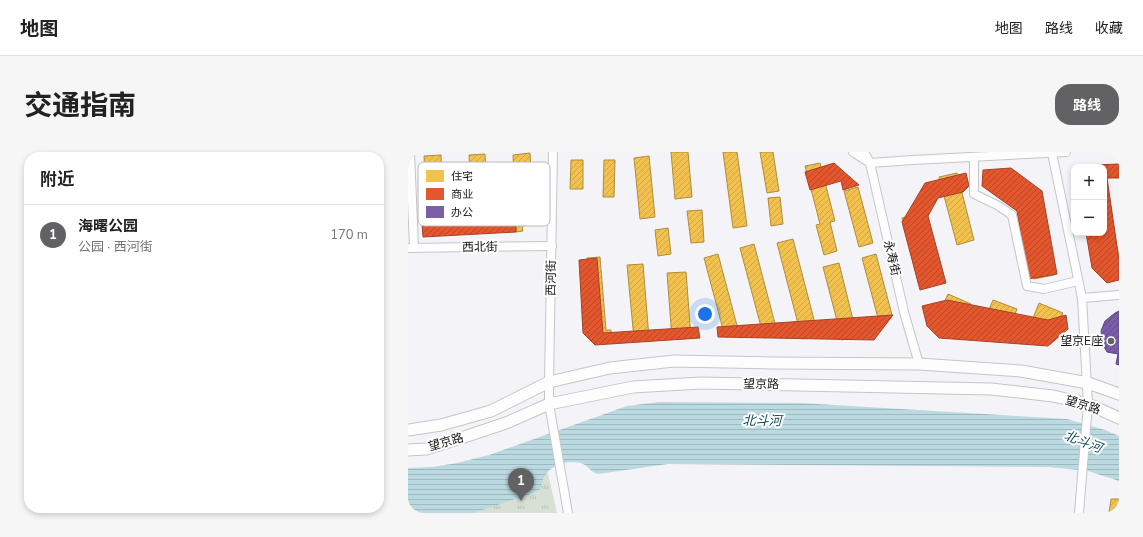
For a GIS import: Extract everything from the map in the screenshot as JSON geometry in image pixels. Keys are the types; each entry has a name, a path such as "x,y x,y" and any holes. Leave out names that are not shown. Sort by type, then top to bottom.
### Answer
{"main road":[{"name":"望京路","path":"408,430 440,425 491,411 549,382 610,368 674,361 919,364 1022,371 1088,383 1119,394"},
{"name":"望京路","path":"408,450 426,449 455,440 506,423 549,404 632,387 701,382 991,389 1053,396 1088,404 1119,418"}],"street":[{"path":"410,152 411,248"},
{"name":"西河街","path":"553,152 549,404 568,513"},
{"path":"853,152 870,163 912,156 974,157 1016,153 1066,152"},
{"name":"永寿街","path":"864,152 870,163 904,312 919,364"},
{"path":"1052,153 1082,298 1088,404 1079,513"},
{"path":"974,157 974,194 997,205 1012,215 1027,286 1044,289 1078,281"},
{"name":"西北街","path":"411,248 552,246"},
{"path":"1082,298 1119,295"}],"green space":[{"path":"546,465 557,513 443,513"}],"water":[{"name":"北斗河","path":"659,402 801,403 1067,419 1105,430 1119,436 1119,481 1088,471 1049,467 668,464 598,474 583,464 567,462 551,469 544,477 542,486 536,492 473,513 408,513 408,468 432,467 457,463 489,455 627,406"}],"building: 住宅":[{"path":"671,152 688,152 692,197 675,199"},
{"path":"723,152 737,152 747,226 733,228"},
{"path":"760,152 773,152 779,191 767,193"},
{"path":"530,153 531,162 513,162 513,155"},
{"path":"485,154 485,162 469,162 469,155"},
{"path":"441,155 441,162 424,162 424,156"},
{"path":"649,156 655,217 640,219 634,158"},
{"path":"571,160 583,160 583,189 570,189"},
{"path":"604,160 615,160 614,197 603,197"},
{"path":"820,163 835,221 830,222 837,251 824,255 816,225 820,224 805,166"},
{"path":"957,173 974,240 957,245 939,177"},
{"path":"1004,173 1040,197 1054,275 1034,279 1022,209 993,186"},
{"path":"858,187 873,243 859,247 844,191"},
{"path":"1107,192 1119,258 1119,273 1103,276 1096,236 1107,236"},
{"path":"780,197 783,224 771,226 768,198"},
{"path":"702,210 704,242 691,243 687,211"},
{"path":"920,213 937,280 919,285 902,218"},
{"path":"428,226 444,226 444,231 428,232"},
{"path":"473,226 489,226 489,228 473,229"},
{"path":"516,226 524,226 522,228 523,231 516,232"},
{"path":"668,228 671,254 658,256 655,230"},
{"path":"793,239 818,335 802,339 777,243"},
{"path":"754,244 778,335 764,338 740,248"},
{"path":"718,254 739,333 725,337 704,258"},
{"path":"876,254 892,315 878,318 862,258"},
{"path":"600,257 606,330 611,330 612,340 593,342 587,258"},
{"path":"839,263 857,336 842,340 823,267"},
{"path":"643,264 649,338 634,339 627,265"},
{"path":"686,272 691,338 672,339 667,273"},
{"path":"948,294 971,304 961,328 937,318"},
{"path":"993,300 1017,309 1007,334 983,324"},
{"path":"1039,303 1063,313 1052,337 1029,328"},
{"path":"1111,499 1119,499 1119,513 1109,513"}],"building: 商业":[{"path":"834,163 859,185 843,190 841,181 810,190 805,172"},
{"path":"1107,164 1119,164 1119,178 1107,178"},
{"path":"1011,168 1042,191 1057,274 1028,279 1017,211 982,186 983,170"},
{"path":"966,173 969,186 963,192 938,198 928,216 946,283 920,290 902,222 925,183"},
{"path":"1107,178 1119,260 1119,280 1107,283 1092,268 1087,236 1107,236"},
{"path":"422,226 516,226 516,232 423,237"},
{"path":"597,258 603,333 698,327 700,338 595,345 583,333 579,260"},
{"path":"947,300 1048,320 1066,315 1068,329 1048,346 939,338 927,326 922,306"},
{"path":"893,315 874,340 718,337 717,327"}],"building: 办公":[{"name":"望京E座","path":"1119,311 1119,365 1116,364 1118,354 1107,352 1103,345 1101,331 1105,321"}],"place":[{"name":"望京E座","path":"1111,341"},
{"name":"海曙公园","path":"521,501"}]}
